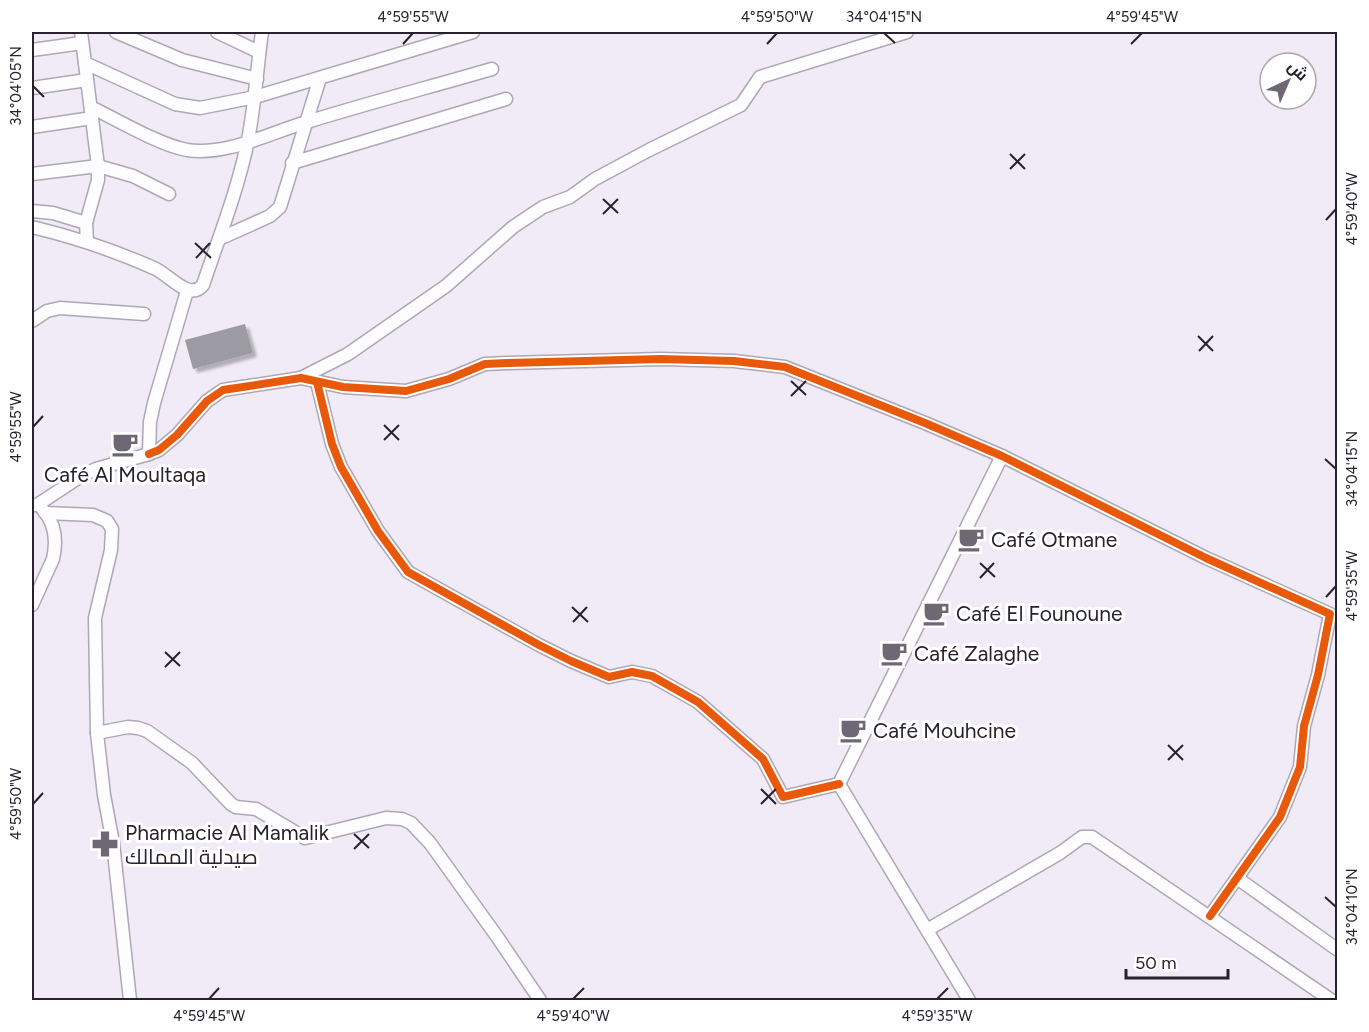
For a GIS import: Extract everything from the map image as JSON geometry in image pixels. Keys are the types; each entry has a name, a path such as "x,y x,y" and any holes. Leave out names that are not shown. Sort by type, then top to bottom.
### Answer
{"street":[{"path":"116,32 182,60 257,79"},
{"path":"217,32 259,52"},
{"path":"32,227 87,241 157,270 187,291 194,292 203,285 247,142 255,97 262,32"},
{"path":"85,63 165,100 189,108 255,97 473,32"},
{"path":"38,508 81,476 96,469 159,450 177,435 207,401 223,390 301,378 348,354 446,286 513,227 543,207 570,197 596,179 649,150 741,105 760,77 907,32"},
{"path":"32,50 82,37 98,166 98,180 86,223 87,241"},
{"path":"32,127 91,113 185,150 212,150 247,142 305,122 492,69"},
{"path":"219,239 275,212 283,201 292,163 320,78"},
{"path":"32,88 87,80"},
{"path":"292,163 506,99"},
{"path":"32,174 98,166 133,176 170,194"},
{"path":"32,211 53,213 86,223"},
{"path":"149,454 150,422 154,402 187,291"},
{"path":"32,321 47,311 60,308 144,314"},
{"path":"301,378 343,387 406,391 449,379 485,364 661,359 734,361 785,367 1002,456 1206,558 1334,614 1304,726 1300,767 1280,817 1210,916"},
{"path":"317,382 332,444 341,466 378,531 408,572 510,630 571,661 609,677 632,672 652,676 698,702 763,759 783,797 839,784"},
{"path":"839,784 1002,456"},
{"path":"32,605 55,551 52,523 38,508"},
{"path":"38,508 93,515 107,521 112,529 111,550 95,618 97,733 104,795 115,855 130,1000"},
{"path":"97,733 128,727 143,729 192,763 231,804 236,807 256,809 305,838 386,818 402,819 411,823 421,831 436,851 540,1000"},
{"path":"839,784 969,1000"},
{"path":"927,930 1087,836 1092,837 1210,916 1331,1000"},
{"path":"1237,878 1338,950"}],"building":[{"path":"245,324 253,353 193,369 185,340"}],"cycle path":[{"path":"149,454 159,450 177,435 207,401 223,390 301,378 343,387 406,391 449,379 485,364 661,359 734,361 785,367 1002,456 1206,558 1330,614 1318,675 1304,726 1300,767 1280,817 1210,916"},
{"path":"317,382 332,444 341,467 378,531 408,572 571,661 609,677 632,672 652,676 698,702 763,759 783,797 839,784"}],"place":[{"name":"Café Al Moultaqa","path":"125,444"},
{"name":"Café Otmane","path":"971,539"},
{"name":"Café El Founoune","path":"936,613"},
{"name":"Café Zalaghe","path":"894,653"},
{"name":"Café Mouhcine","path":"853,730"},
{"name":"Pharmacie Al Mamalik صيدلية الممالك","path":"105,844"}]}
